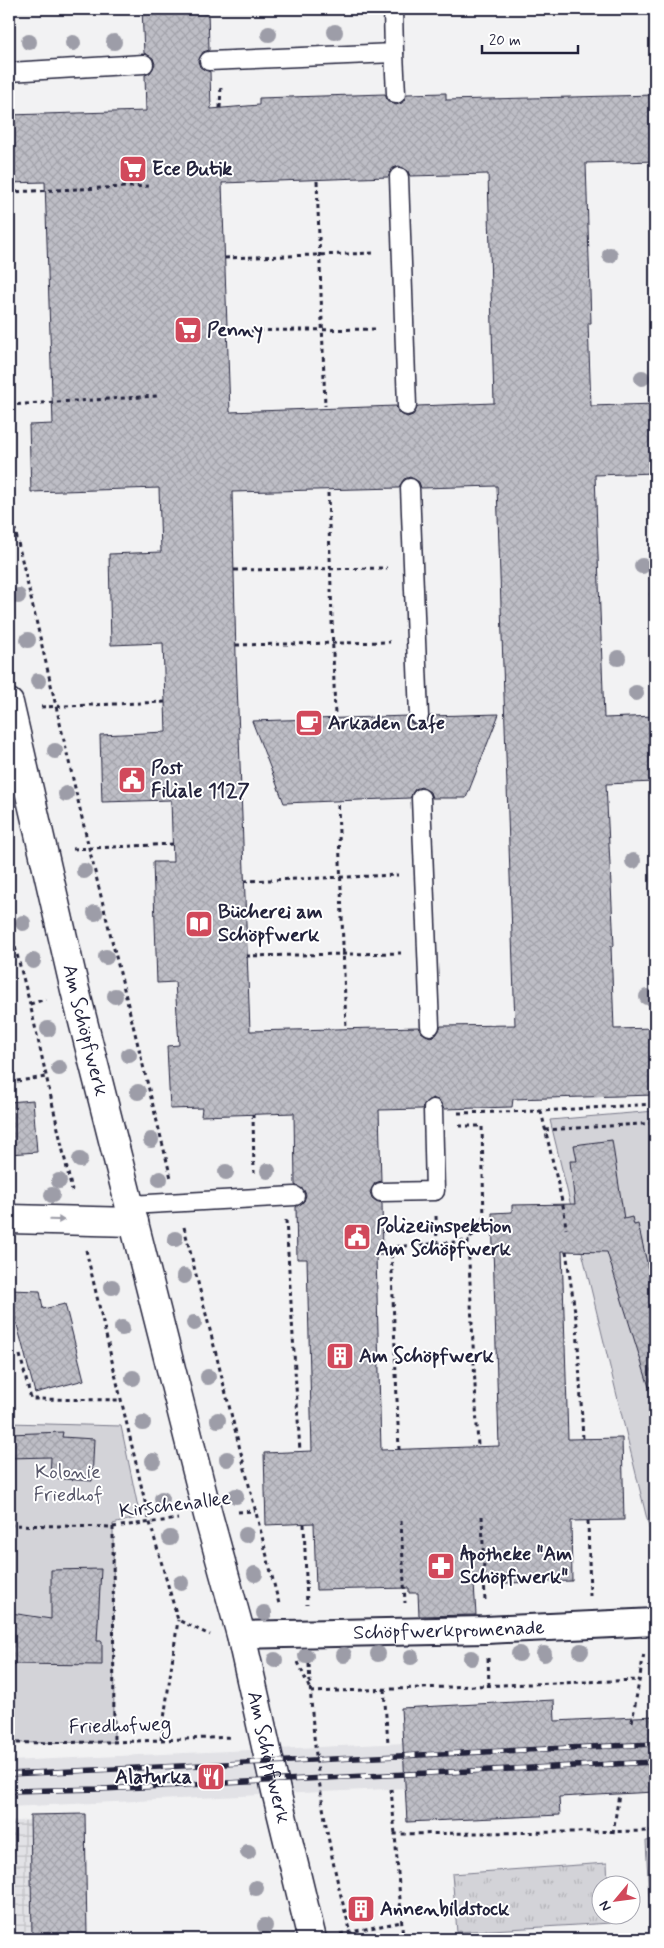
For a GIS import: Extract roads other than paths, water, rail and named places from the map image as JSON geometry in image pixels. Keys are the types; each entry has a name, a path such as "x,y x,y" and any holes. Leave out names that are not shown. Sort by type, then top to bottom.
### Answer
{"street":[{"name":"Am Schöpfwerk","path":"9,705 77,999 208,1515 241,1634 276,1790 325,1937"},
{"path":"9,1219 79,1221 132,1214"},
{"name":"Schöpfwerkpromenade","path":"241,1634 486,1630 655,1622"}],"lane":[{"path":"393,9 396,94"},
{"path":"210,61 394,53"},
{"path":"9,72 144,64"},
{"path":"399,177 407,406"},
{"path":"410,488 418,716"},
{"path":"421,798 430,1026"},
{"path":"381,1192 435,1190 433,1116"},
{"path":"132,1214 178,1203 290,1197"}],"railway":[{"path":"9,1774 655,1744"},
{"path":"9,1791 102,1789 655,1762"}],"place":[{"name":"Ece Butik","path":"133,169"},
{"name":"Penny","path":"188,330"},
{"name":"Arkaden Cafe","path":"309,723"},
{"name":"Post Filiale 1127","path":"132,780"},
{"name":"Bücherei am Schöpfwerk","path":"199,924"},
{"name":"Polizeiinspektion Am Schöpfwerk","path":"357,1237"},
{"name":"Am Schöpfwerk","path":"340,1356"},
{"name":"Apotheke \"Am Schöpfwerk\"","path":"441,1566"},
{"name":"Alaturka","path":"211,1777"},
{"name":"Annenbildstock","path":"361,1909"}],"park label":[{"name":"Kolonie Friedhof","path":"68,1484"}]}
